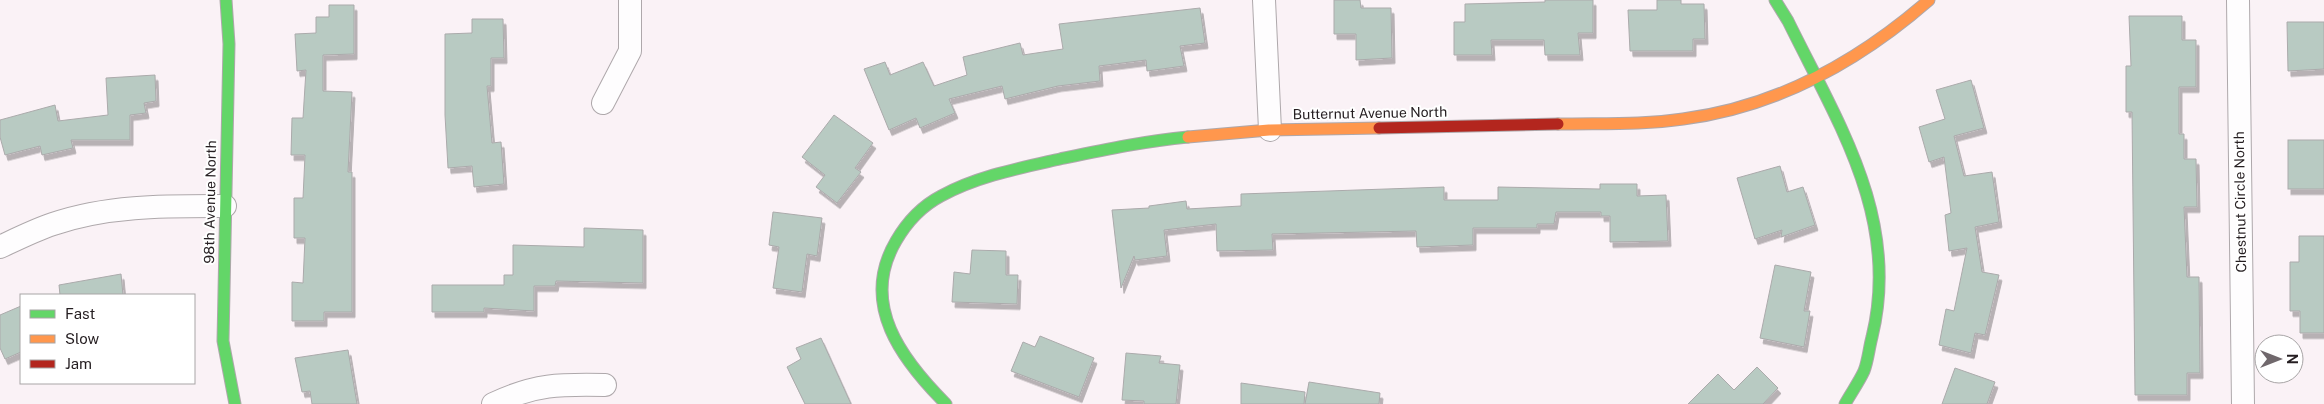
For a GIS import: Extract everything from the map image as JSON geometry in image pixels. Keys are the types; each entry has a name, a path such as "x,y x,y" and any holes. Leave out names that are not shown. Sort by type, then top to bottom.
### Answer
{"street":[{"name":"98th Avenue North","path":"226,0 229,44 223,341 235,404"},
{"path":"603,103 630,51 630,0"},
{"path":"1264,0 1270,130"},
{"path":"1775,0 1788,21 1855,158 1872,207 1880,258 1878,312 1864,370 1845,404"},
{"name":"Butternut Avenue North","path":"946,404 928,388 911,366 888,325 882,307 882,280 886,260 900,232 922,208 940,196 972,183 1037,164 1088,153 1194,135 1270,130 1642,122 1689,118 1755,102 1844,64 1883,39 1929,0"},
{"name":"Chestnut Circle North","path":"2238,0 2243,404"},
{"path":"0,247 53,224 114,210 175,206 225,206"},
{"path":"493,404 529,390 557,384 605,385"}],"building":[{"path":"1334,0 1360,0 1361,8 1391,8 1392,58 1356,60 1356,34 1334,34"},
{"path":"1545,0 1593,0 1593,33 1578,33 1580,55 1545,55 1544,40 1491,40 1492,55 1454,55 1454,22 1465,22 1465,4 1545,2"},
{"path":"1657,0 1681,0 1681,4 1704,4 1705,39 1693,39 1693,51 1630,51 1628,10 1657,10"},
{"path":"329,5 354,5 354,54 323,55 323,91 352,92 348,172 352,172 352,312 324,312 324,321 292,321 292,282 303,283 305,238 294,238 294,198 303,198 305,155 291,155 292,118 303,118 306,70 297,71 295,34 316,33 316,17 329,17"},
{"path":"1200,8 1205,43 1180,46 1184,66 1147,71 1146,60 1099,66 1100,81 1058,86 1005,99 1002,86 949,99 955,113 920,128 916,118 889,130 864,69 885,62 890,75 923,62 934,86 967,75 963,57 1020,43 1023,55 1063,49 1059,24"},
{"path":"2129,16 2182,16 2182,40 2196,40 2196,87 2179,87 2179,134 2184,134 2184,159 2196,159 2197,207 2184,207 2187,277 2199,277 2200,373 2187,373 2187,395 2135,395 2132,112 2126,112 2126,66 2131,66"},
{"path":"472,19 503,19 504,58 491,58 491,86 487,86 492,143 501,142 504,184 474,187 472,166 448,168 445,115 445,34 472,33"},
{"path":"2287,22 2324,22 2324,69 2288,71"},
{"path":"155,75 156,101 144,103 146,113 130,115 130,140 71,140 73,148 42,155 40,146 5,155 0,137 0,120 55,105 58,121 108,115 106,78"},
{"path":"1971,80 1984,128 1954,136 1964,176 1992,172 1999,222 1975,227 1982,272 1999,275 1985,335 1975,333 1971,353 1939,345 1946,309 1954,311 1967,248 1949,251 1945,215 1951,213 1944,157 1929,162 1919,127 1945,119 1936,90"},
{"path":"834,115 873,143 855,168 861,172 837,203 816,187 825,175 802,157"},
{"path":"2288,140 2324,140 2324,189 2288,189"},
{"path":"1780,166 1787,192 1803,187 1815,225 1781,237 1782,230 1755,239 1737,178"},
{"path":"1600,184 1637,184 1637,196 1666,195 1668,241 1610,242 1610,216 1601,216 1601,212 1556,212 1554,224 1537,224 1537,228 1473,228 1473,245 1417,247 1416,231 1272,234 1273,250 1217,251 1216,224 1164,230 1167,256 1135,260 1134,256 1121,288 1112,210 1149,208 1149,206 1186,201 1187,209 1241,206 1241,194 1444,187 1444,200 1498,200 1498,187 1600,189"},
{"path":"773,212 822,218 817,256 807,254 802,292 773,288 779,247 769,245"},
{"path":"584,228 643,230 643,283 556,281 555,286 534,286 534,311 484,308 484,312 432,312 432,285 504,285 504,275 513,275 513,245 584,247"},
{"path":"2299,236 2324,236 2324,333 2300,333 2300,311 2290,311 2290,262 2299,262"},
{"path":"972,250 1006,251 1006,275 1018,275 1017,304 952,302 954,272 970,274"},
{"path":"1775,265 1811,272 1804,311 1810,311 1804,347 1760,338"},
{"path":"121,274 123,294 60,294 59,285"},
{"path":"20,306 20,352 5,359 0,348 0,315"},
{"path":"1040,336 1094,358 1079,397 1011,371 1023,342 1035,347"},
{"path":"821,338 851,404 805,404 787,367 801,359 796,348"},
{"path":"348,350 357,404 312,404 310,391 302,392 295,358"},
{"path":"1126,353 1161,356 1159,363 1180,365 1176,404 1144,404 1144,401 1122,400"},
{"path":"1757,367 1778,388 1763,404 1688,404 1718,374 1734,390"},
{"path":"1955,368 1995,382 1987,404 1942,404"},
{"path":"1309,382 1380,393 1379,404 1305,404"},
{"path":"1241,383 1305,392 1304,404 1241,404"}],"traffic: fast":[{"path":"226,0 229,44 223,341 235,404"},
{"path":"1775,0 1788,21 1826,97 1860,173 1871,212 1878,252 1879,294 1872,337 1864,371 1845,404"},
{"path":"946,404 914,369 901,350 891,330 884,309 882,287 886,264 896,241 910,221 934,200 955,189 999,173 1092,152 1188,137"}],"traffic: slow":[{"path":"1558,124 1668,121 1717,113 1751,104 1815,78 1845,61 1874,43 1929,0"},
{"path":"1188,137 1269,130 1379,128"}],"traffic: jam":[{"path":"1379,128 1558,124"}]}
